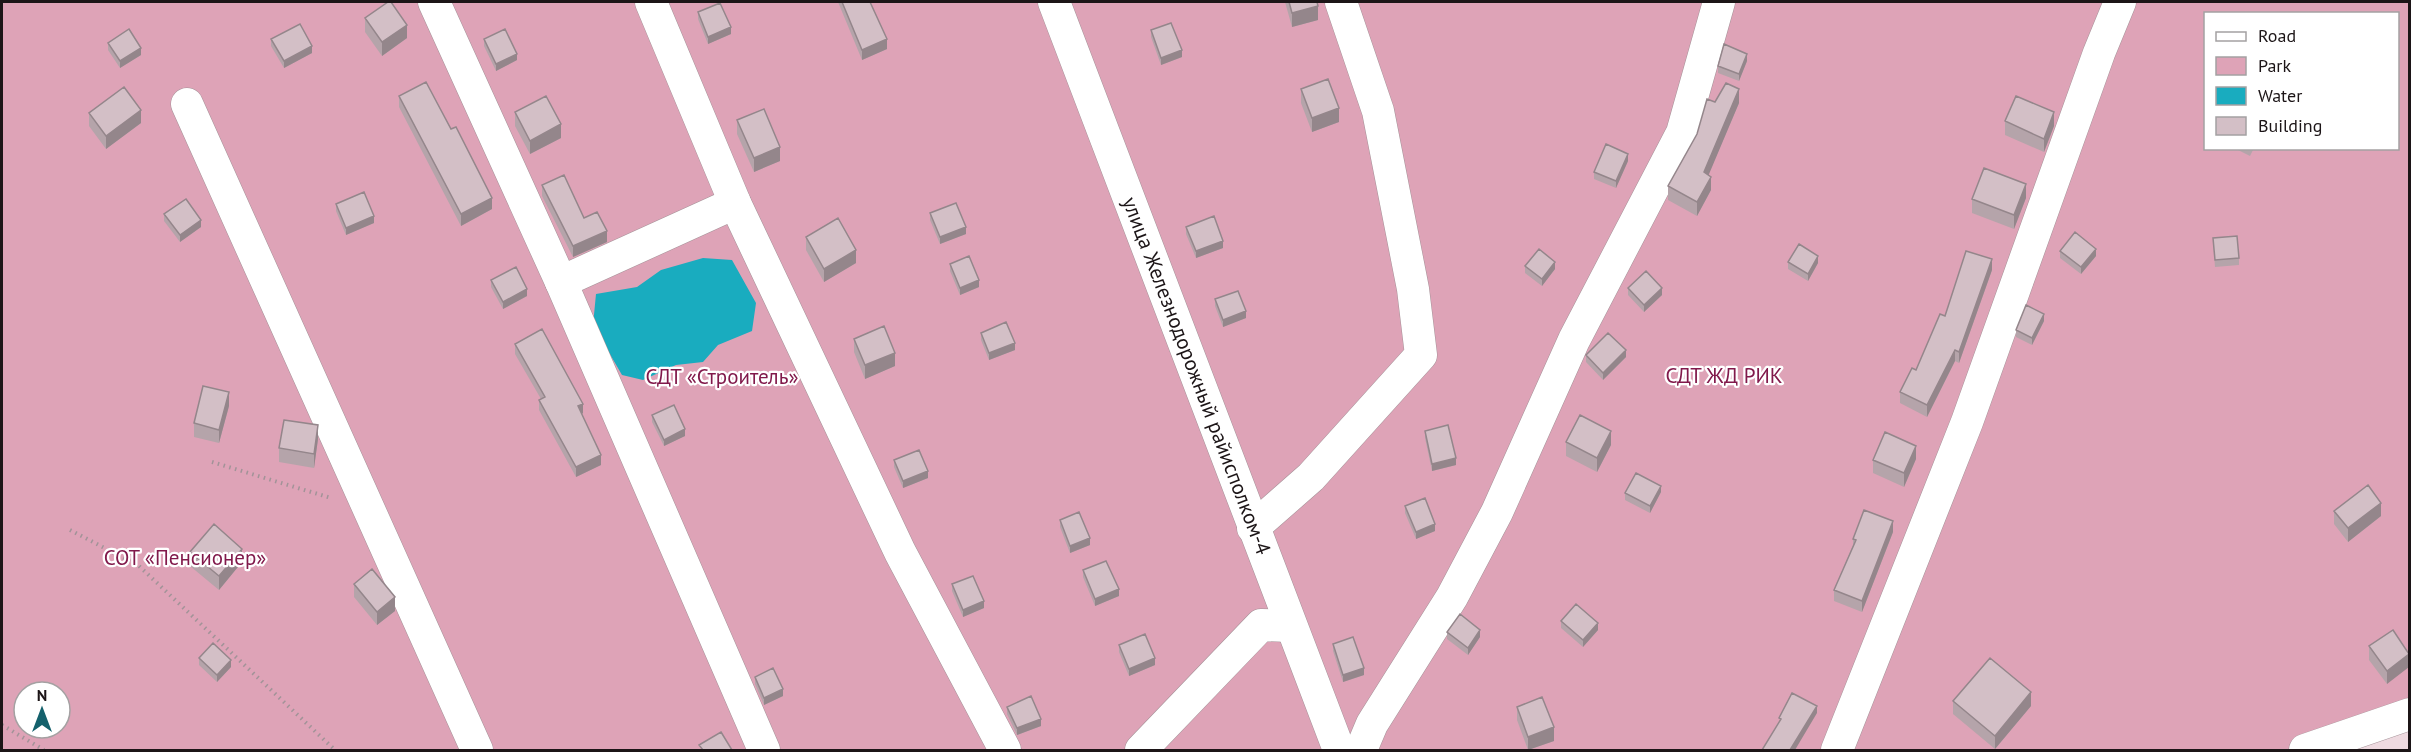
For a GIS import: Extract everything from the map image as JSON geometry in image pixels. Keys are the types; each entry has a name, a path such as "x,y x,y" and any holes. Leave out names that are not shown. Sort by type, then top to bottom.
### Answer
{"street":[{"path":"434,2 561,282 764,750"},
{"path":"651,2 735,203 900,552 1005,750"},
{"name":"улица Железнодорожный райисполком-4","path":"1054,2 1339,750"},
{"path":"1253,528 1311,477 1421,356 1413,289 1378,111 1341,2"},
{"path":"1361,750 1372,724 1452,597 1497,513 1574,339 1682,133 1719,2"},
{"path":"1837,750 1967,422 2099,53 2120,2"},
{"path":"187,104 477,750"},
{"path":"561,282 735,203"},
{"path":"1141,750 1261,625 1290,626"},
{"path":"2305,750 2409,714"}],"path":[{"path":"212,462 369,510"},
{"path":"70,530 139,566 335,750"},
{"path":"2,726 44,750"}],"green space":[{"path":"2,2 2409,2 2409,724 2338,750 2,750"}],"water":[{"path":"703,258 732,260 756,303 752,331 718,345 703,362 676,365 643,380 622,375 593,325 596,294 637,287 661,270"}],"building":[{"path":"391,2 407,25 382,42 365,18"},
{"path":"842,2 870,2 887,39 862,50"},
{"path":"1289,2 1317,2 1318,6 1292,13"},
{"path":"720,3 731,27 708,37 698,12"},
{"path":"1171,23 1182,50 1161,58 1151,30"},
{"path":"300,24 312,46 284,61 271,39"},
{"path":"129,29 141,48 120,61 108,43"},
{"path":"505,29 517,54 496,64 484,39"},
{"path":"1724,44 1747,54 1739,74 1718,66"},
{"path":"1328,79 1339,108 1312,118 1301,89"},
{"path":"426,82 451,129 456,127 492,198 461,214 399,96"},
{"path":"1726,83 1739,89 1704,172 1711,177 1697,202 1668,186 1697,134 1707,99 1715,102"},
{"path":"124,87 141,110 106,136 89,113"},
{"path":"546,96 561,124 530,141 515,112"},
{"path":"2016,96 2054,112 2044,139 2005,121"},
{"path":"764,109 780,147 754,158 737,120"},
{"path":"1606,144 1628,154 1616,181 1594,172"},
{"path":"1984,168 2026,184 2014,215 1972,199"},
{"path":"564,175 584,218 597,212 607,231 573,246 542,185"},
{"path":"364,192 374,216 346,228 336,204"},
{"path":"186,199 201,220 180,235 164,214"},
{"path":"956,203 966,227 940,237 930,213"},
{"path":"1214,216 1223,241 1196,251 1186,227"},
{"path":"838,218 856,250 824,269 806,237"},
{"path":"2075,232 2096,249 2081,267 2060,251"},
{"path":"2237,236 2239,258 2215,260 2213,238"},
{"path":"1799,244 1818,256 1808,274 1788,262"},
{"path":"1539,249 1555,262 1542,279 1525,266"},
{"path":"1966,251 1992,259 1959,352 1955,350 1927,405 1900,392 1912,368 1916,370 1940,314 1945,316"},
{"path":"969,256 979,280 960,288 950,264"},
{"path":"516,267 527,289 503,302 491,280"},
{"path":"1646,271 1662,288 1644,305 1628,288"},
{"path":"1238,291 1246,311 1223,320 1215,299"},
{"path":"2026,305 2044,314 2032,338 2016,330"},
{"path":"1006,322 1015,343 989,353 981,333"},
{"path":"884,326 895,353 865,365 854,339"},
{"path":"542,329 583,404 578,406 601,455 576,467 539,400 545,397 515,344"},
{"path":"1608,333 1626,350 1603,373 1586,355"},
{"path":"203,386 229,392 219,430 194,423"},
{"path":"674,405 685,429 664,440 652,415"},
{"path":"1580,415 1611,431 1597,458 1566,442"},
{"path":"284,420 318,425 314,454 279,448"},
{"path":"1448,425 1456,458 1432,464 1425,431"},
{"path":"1885,432 1916,446 1904,473 1873,460"},
{"path":"919,450 928,471 903,481 894,460"},
{"path":"1636,473 1661,486 1650,506 1625,493"},
{"path":"2368,485 2381,503 2348,528 2334,511"},
{"path":"1425,498 1435,524 1416,532 1405,506"},
{"path":"1864,510 1893,521 1862,601 1834,590 1856,540 1853,539"},
{"path":"1079,512 1090,538 1070,546 1060,520"},
{"path":"214,524 242,549 219,576 190,552"},
{"path":"1106,561 1119,589 1095,599 1083,570"},
{"path":"372,569 395,597 377,612 354,584"},
{"path":"973,576 984,601 963,610 952,584"},
{"path":"1576,604 1598,623 1583,640 1561,621"},
{"path":"1460,614 1480,630 1468,648 1447,632"},
{"path":"2393,630 2409,654 2387,671 2369,646"},
{"path":"1145,634 1155,658 1129,669 1119,645"},
{"path":"1353,637 1364,668 1343,675 1333,644"},
{"path":"213,643 231,660 217,675 199,658"},
{"path":"1990,658 2031,692 1995,736 1953,701"},
{"path":"773,668 783,689 764,698 755,677"},
{"path":"1792,693 1817,706 1790,750 1762,750 1781,719 1779,718"},
{"path":"1031,696 1041,719 1017,728 1007,707"},
{"path":"1542,697 1554,727 1528,737 1517,707"},
{"path":"721,732 732,750 703,750 699,745"}],"park label":[{"name":"СДТ ЖД РИК","path":"1724,376"},
{"name":"СДТ «Строитель»","path":"722,377"},
{"name":"СОТ «Пенсионер»","path":"185,558"}]}
